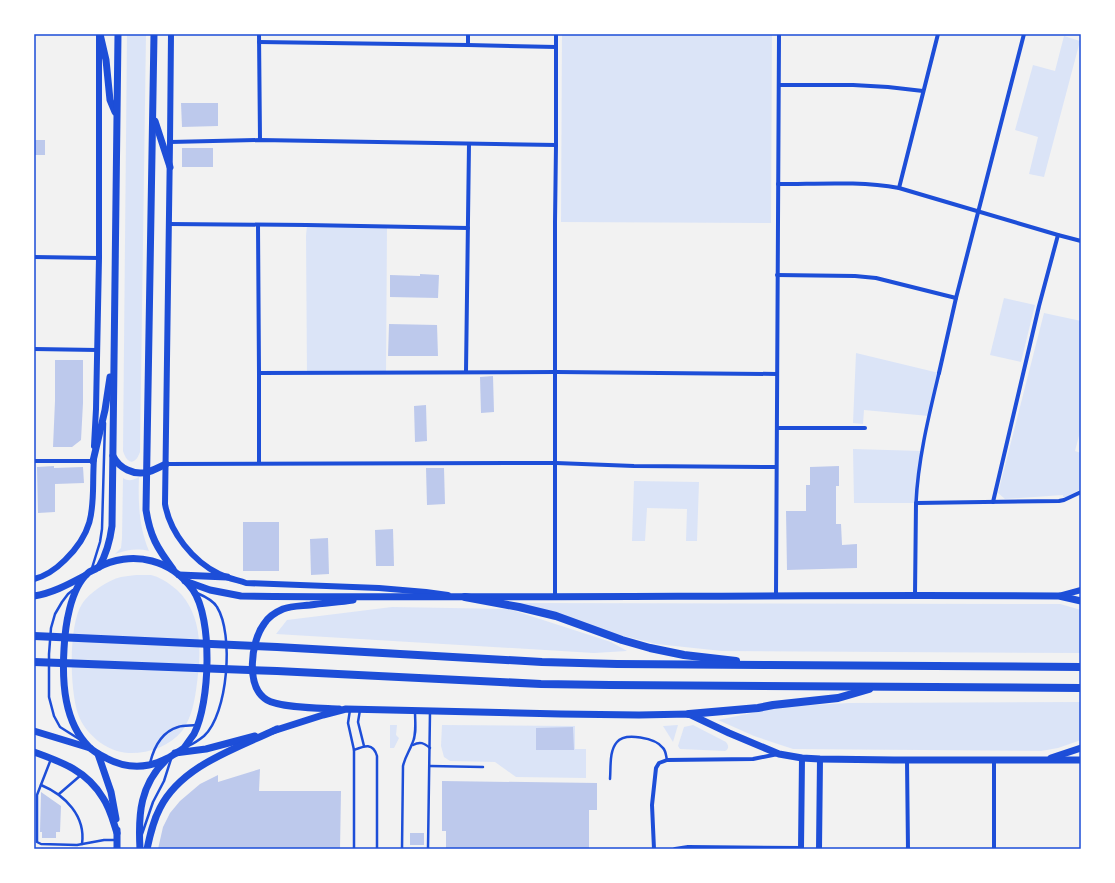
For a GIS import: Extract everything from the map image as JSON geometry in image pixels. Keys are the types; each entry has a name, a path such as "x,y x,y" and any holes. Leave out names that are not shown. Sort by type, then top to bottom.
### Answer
{"highway":[{"path":"465,597 519,607 556,616 622,640 650,648 684,655 769,665"},
{"path":"34,636 277,647 542,662 1081,667"},
{"path":"34,662 277,671 541,684 1081,688"},
{"path":"689,714 758,708 838,698 880,687"}],"main road":[{"path":"99,34 106,60 110,100 117,115"},
{"path":"100,567 106,556 111,535 112,522 118,34"},
{"path":"89,573 78,586 72,601 64,634 63,674 67,704 72,721 76,730 88,746 98,754 120,764 132,766 150,765 184,748 194,734 201,715 205,695 207,653 203,614 194,591 162,554 154,541 148,525 146,510 154,34"},
{"path":"153,117 170,167"},
{"path":"93,461 105,410 114,344"},
{"path":"113,456 119,465 125,469 138,472 147,472 166,464"},
{"path":"34,596 68,585 100,567 119,560 139,559 152,561 165,566 178,574 227,577"},
{"path":"185,581 210,590 241,596 465,597 915,595 1058,596 1081,601"},
{"path":"401,596 296,606 284,608 273,614 264,623 253,649 252,672 255,685 260,694 266,700 275,703 294,706 360,710 639,715 689,714 779,754 802,758 994,761 1081,760"},
{"path":"140,848 140,810 144,795 155,772 172,755 240,741 323,715 348,709"},
{"path":"147,849 152,829 160,809 169,794 183,780 210,761 277,729"},
{"path":"34,731 88,746"},
{"path":"1043,760 1081,748"},
{"path":"34,752 71,767 82,774 95,786 104,798 117,837"},
{"path":"98,754 111,792 114,806 117,849"}],"street":[{"path":"34,579 49,573 61,564 73,551 85,535 92,510 99,258 99,34"},
{"path":"171,34 165,504 172,526 195,557 210,568 227,577 246,583 379,588 465,597"},
{"path":"259,34 260,140"},
{"path":"468,34 468,44"},
{"path":"555,596 556,34"},
{"path":"776,595 777,275 780,85 779,34"},
{"path":"899,188 938,34"},
{"path":"915,595 917,480 921,457 956,298 1024,34"},
{"path":"259,42 468,44 556,47"},
{"path":"780,85 867,86 924,91"},
{"path":"170,142 260,140 556,145"},
{"path":"466,372 469,144"},
{"path":"778,184 860,183 899,188 1058,235 1081,240"},
{"path":"169,224 468,228"},
{"path":"258,225 260,373 259,463"},
{"path":"993,502 1039,306 1058,235"},
{"path":"34,257 99,258"},
{"path":"777,275 856,276 876,278 956,298"},
{"path":"34,350 97,350"},
{"path":"260,373 556,372 777,374"},
{"path":"777,428 865,428"},
{"path":"34,461 93,461"},
{"path":"166,464 556,463 634,466 776,467"},
{"path":"916,503 1059,501 1081,492"},
{"path":"1058,596 1081,590"},
{"path":"654,849 652,805 656,768 659,763 667,760 753,759 779,754"},
{"path":"675,849 688,847 801,848 802,758"},
{"path":"819,849 820,759"},
{"path":"908,760 908,849"},
{"path":"994,761 994,849"}],"lane":[{"path":"89,573 100,542 102,529 105,410"},
{"path":"78,586 68,594 62,602 55,614 51,628 48,654 49,697 54,716 60,727 88,746"},
{"path":"184,748 193,744 204,736 214,720 220,706 226,670 225,629 219,611 209,599 194,591"},
{"path":"348,709 348,723 354,750 354,849"},
{"path":"360,710 358,722 364,746"},
{"path":"402,849 403,766 405,758 412,745 415,711"},
{"path":"428,849 430,711"},
{"path":"150,765 153,751 159,740 170,731 179,727 197,725"},
{"path":"610,779 614,747 618,740 623,738 630,737 654,740 663,748 667,760"},
{"path":"412,745 421,742 430,748"},
{"path":"354,750 364,746 370,747 376,752 377,756 377,849"},
{"path":"140,848 145,824 153,802 164,781 172,755"},
{"path":"51,758 38,795 37,842 41,844 77,845 117,837"},
{"path":"430,766 483,767"},
{"path":"59,794 82,774"},
{"path":"41,785 59,794 79,818 83,831 82,844"}],"shaded area":[{"path":"127,34 146,34 140,452 136,460 131,462 127,459 123,451"},
{"path":"562,34 772,34 771,223 561,222"},
{"path":"1064,36 1080,41 1044,177 1029,174 1038,137 1015,130 1033,65 1055,71"},
{"path":"307,225 387,227 386,373 307,373"},
{"path":"1004,298 1035,305 1021,362 990,355"},
{"path":"1044,313 1081,321 1081,428 1075,451 1081,453 1081,489 1066,497 1063,497 1063,495 1005,499 998,493"},
{"path":"856,353 939,373 929,416 864,410 863,424 853,423"},
{"path":"853,449 922,451 916,503 854,503"},
{"path":"139,477 141,524 149,551 132,550 115,554 121,548 123,478 131,480"},
{"path":"634,481 699,482 697,541 686,541 687,509 647,508 645,541 632,541"},
{"path":"151,575 160,578 170,584 182,595 189,606 198,630 199,670 191,714 177,737 150,751 128,753 112,749 98,741 91,735 81,721 75,703 73,690 72,642 77,614 85,600 94,591 110,581 121,577"},
{"path":"510,603 1060,604 1081,610 1081,653 722,651 656,644"},
{"path":"392,607 509,609 611,642 627,651 594,653 276,634 287,620"},
{"path":"1081,702 1081,740 1058,748 1041,751 793,749 754,736 718,720 781,707 848,703"},
{"path":"390,725 397,725 396,735 399,738 394,748 390,748"},
{"path":"442,725 575,726 575,749 586,749 586,778 516,777 495,762 450,761 444,757 441,746"},
{"path":"678,725 673,742 663,726"},
{"path":"693,725 726,742 728,748 725,751 680,749 678,746 684,727"}],"building":[{"path":"181,103 218,103 218,126 182,127"},
{"path":"34,140 45,140 45,155 34,155"},
{"path":"182,148 213,148 213,167 182,167"},
{"path":"420,274 439,275 438,298 390,297 390,275 420,276"},
{"path":"389,324 437,325 438,356 388,356"},
{"path":"55,360 83,360 81,440 72,447 53,447"},
{"path":"493,376 494,412 481,413 480,377"},
{"path":"426,405 427,441 415,442 414,406"},
{"path":"54,466 54,468 83,467 84,483 55,484 55,512 38,513 37,467"},
{"path":"839,466 839,486 836,486 836,524 841,524 842,545 857,544 857,568 787,570 786,511 806,511 806,485 810,485 810,467"},
{"path":"426,468 444,468 445,504 427,505"},
{"path":"243,522 279,522 279,571 243,571"},
{"path":"393,529 394,566 376,566 375,530"},
{"path":"328,538 329,574 311,575 310,539"},
{"path":"573,727 574,750 536,750 536,728"},
{"path":"260,769 259,791 341,791 340,849 158,849 163,827 170,813 180,801 200,784 218,775 218,782"},
{"path":"442,781 597,783 597,810 589,810 589,849 446,849 446,831 442,831"},
{"path":"41,792 61,806 60,832 56,832 56,838 42,838 42,832 40,832"},
{"path":"410,833 424,833 424,845 410,845"}]}
